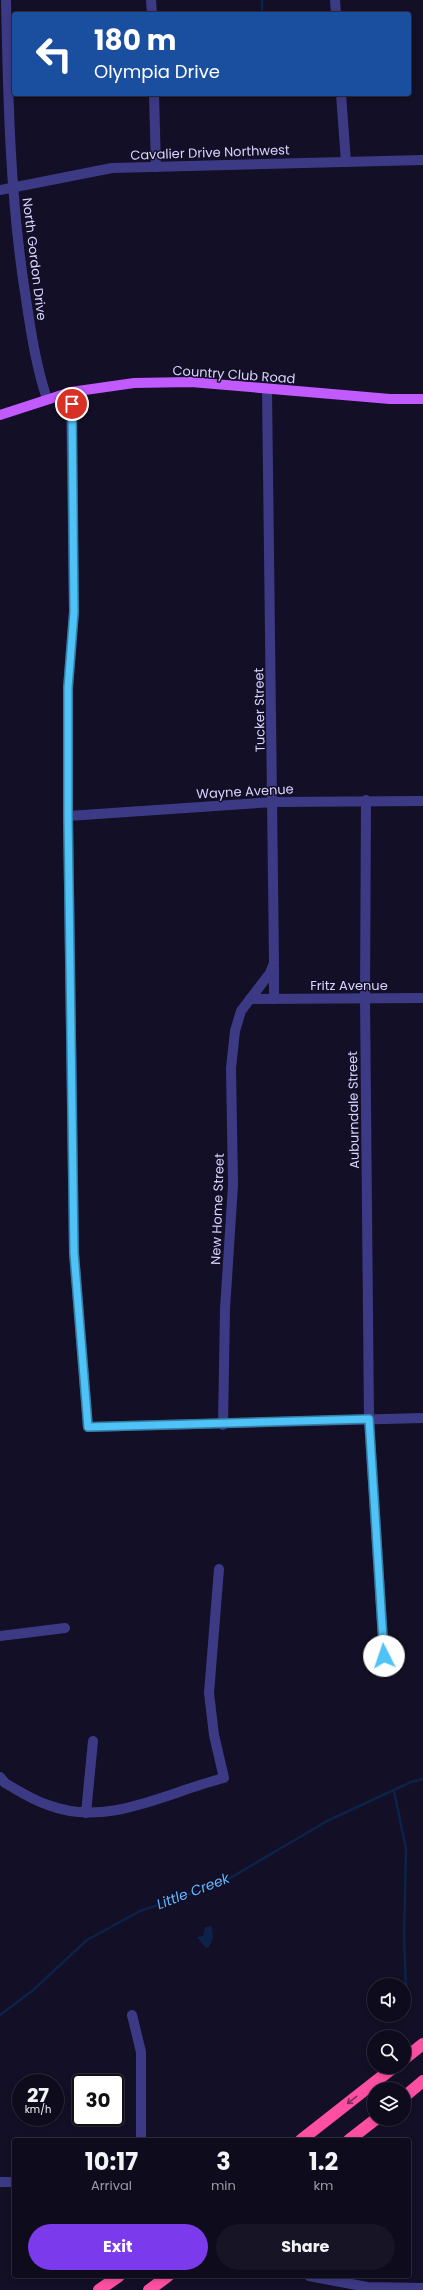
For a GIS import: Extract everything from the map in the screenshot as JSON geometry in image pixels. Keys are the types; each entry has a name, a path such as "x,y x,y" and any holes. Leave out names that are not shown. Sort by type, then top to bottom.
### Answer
{"highway":[{"path":"411,2053 423,2044"},
{"path":"304,2138 385,2074"},
{"path":"411,2091 423,2082"},
{"path":"352,2138 367,2126"},
{"path":"99,2290 116,2278"},
{"path":"149,2290 165,2278"}],"main road":[{"name":"Country Club Road","path":"0,415 71,392 134,383 192,382 390,399 423,399"}],"street":[{"name":"North Gordon Drive","path":"6,0 13,186 17,235 27,308 39,375 47,399"},
{"path":"151,0 152,12"},
{"path":"335,0 336,12"},
{"path":"154,96 156,167"},
{"path":"341,96 346,162"},
{"name":"Cavalier Drive Northwest","path":"0,190 92,170 423,160"},
{"name":"Tucker Street","path":"250,999 270,973 274,963 273,802 266,389"},
{"path":"71,392 74,612 68,688 68,816 74,1253 88,1427 223,1425 423,1418"},
{"name":"Wayne Avenue","path":"68,816 273,802 366,800 423,801"},
{"name":"Auburndale Street","path":"366,800 365,998 369,1419 384,1656"},
{"path":"250,999 274,999 274,963"},
{"name":"Fritz Avenue","path":"274,999 423,998"},
{"name":"New Home Street","path":"223,1425 225,1309 233,1185 231,1068 235,1031 241,1010 250,999"},
{"path":"2,1782 49,1806 86,1813 112,1812 134,1807 193,1786 224,1778 214,1735 209,1693 219,1569"},
{"path":"0,1636 65,1628"},
{"path":"86,1813 93,1741"},
{"path":"132,2015 141,2052 141,2138"},
{"path":"0,2182 12,2182"},
{"path":"320,2278 367,2287 423,2288"}],"water":[{"path":"212,1926 213,1938 209,1947 206,1948 197,1937 203,1936 205,1927"}],"waterway":[{"path":"262,0 262,12"},
{"name":"Little Creek","path":"0,2015 32,1991 87,1940 140,1911 220,1884 327,1821 411,1782 423,1779"},
{"path":"394,1791 406,1849 404,1937 406,1978"}],"route":[{"path":"72,404 74,612 68,688 68,816 74,1253 76,1296 88,1427 223,1425 369,1419 384,1656"}]}
